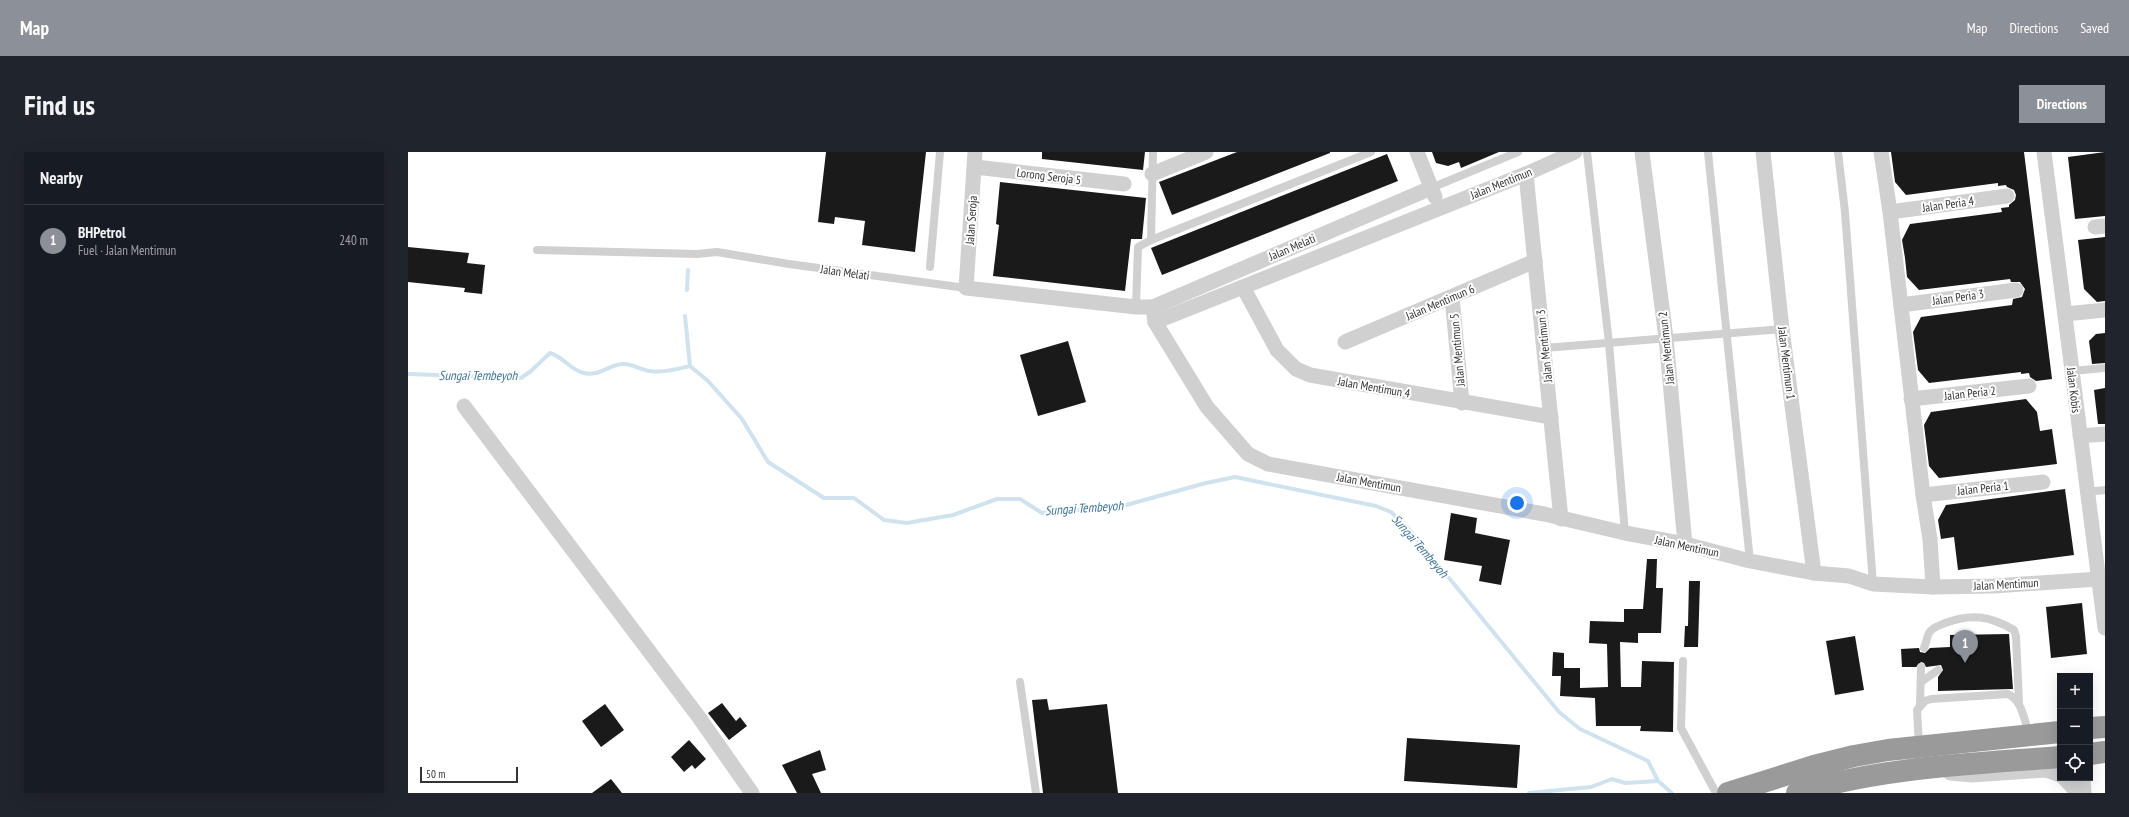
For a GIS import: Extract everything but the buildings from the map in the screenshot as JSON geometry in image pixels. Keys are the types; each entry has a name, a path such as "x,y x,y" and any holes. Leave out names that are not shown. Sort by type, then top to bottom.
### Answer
{"highway":[{"path":"2093,728 2105,727"},
{"path":"1797,793 1859,778 1922,758 2030,736 2057,732"},
{"path":"1728,793 1814,766 1854,756 1888,750 1922,758 1990,763 2057,756"},
{"path":"2093,754 2105,752"}],"street":[{"name":"Jalan Seroja","path":"966,288 975,152"},
{"path":"1152,174 1206,152"},
{"path":"1417,152 1439,207"},
{"name":"Jalan Mentimun 2","path":"1642,152 1666,338 1685,544"},
{"name":"Jalan Mentimun 1","path":"1762,152 1782,329 1814,573"},
{"path":"1880,152 1890,212 1923,494 1930,539 1933,587"},
{"name":"Jalan Kobis","path":"2044,152 2087,492 2100,571 2105,628"},
{"name":"Jalan Mentimun","path":"1567,153 1526,174 1439,207 1243,287 1154,315 1207,406 1248,454 1268,464 1561,519 1625,534 1685,544 1750,561 1814,573 1849,576 1873,584 1933,587 1994,586 2100,571"},
{"name":"Lorong Seroja 5","path":"975,167 1124,184"},
{"name":"Jalan Mentimun 3","path":"1526,174 1561,519"},
{"name":"Jalan Melati","path":"966,288 1136,308 1154,315 1431,188"},
{"name":"Jalan Peria 4","path":"1890,212 2007,196"},
{"name":"Jalan Mentimun 6","path":"1345,342 1535,261"},
{"name":"Jalan Mentimun 4","path":"1243,287 1277,350 1296,369 1310,375 1462,403 1551,417"},
{"name":"Jalan Peria 3","path":"1901,305 2016,290"},
{"name":"Jalan Mentimun 5","path":"1452,297 1462,403"},
{"path":"2065,314 2105,310"},
{"name":"Jalan Peria 2","path":"1912,399 2029,386"},
{"path":"464,406 698,716 752,793"},
{"path":"2080,436 2105,434"},
{"name":"Jalan Peria 1","path":"1923,494 2043,482"},
{"path":"1922,758 1972,775 2046,770 2057,774"},
{"path":"2067,781 2078,793"},
{"path":"2083,781 2084,793"}],"lane":[{"path":"930,267 940,152"},
{"path":"1151,240 1153,152"},
{"path":"1136,308 1138,247 1151,240 1372,152"},
{"path":"1431,188 1518,152"},
{"path":"1587,152 1609,343 1625,534"},
{"path":"1708,152 1750,561"},
{"path":"1838,152 1845,212 1873,584"},
{"name":"Jalan Melati","path":"537,250 697,254 717,252 797,265 966,288"},
{"path":"1544,348 1782,329"},
{"path":"2072,371 2105,368"},
{"path":"2087,492 2105,490"},
{"path":"1924,648 1930,632 1934,628 1961,617 1997,620 2014,630 2019,704 2030,736"},
{"path":"1683,661 1681,728 1716,793"},
{"path":"1921,667 1920,705 1916,716 1922,758"},
{"path":"1921,682 1938,670"},
{"path":"1020,682 1036,793"},
{"path":"1920,705 1931,699 2003,693 2013,696 2019,704"}],"waterway":[{"path":"687,290 688,270"},
{"path":"685,316 690,366"},
{"name":"Sungai Tembeyoh","path":"408,374 521,378 531,371 550,353 559,357 575,369 589,374 622,364 655,371 690,366 708,381 742,419 768,462 824,498 854,498 884,520 907,523 953,515 997,499 1020,499 1042,513 1119,507 1206,483 1235,477 1376,506 1391,512 1408,528 1559,712 1580,729 1648,761 1658,781 1672,793"},
{"path":"1529,793 1591,787 1612,779 1625,783 1658,781"}],"place":[{"name":"BHPetrol","path":"1965,663"}]}
